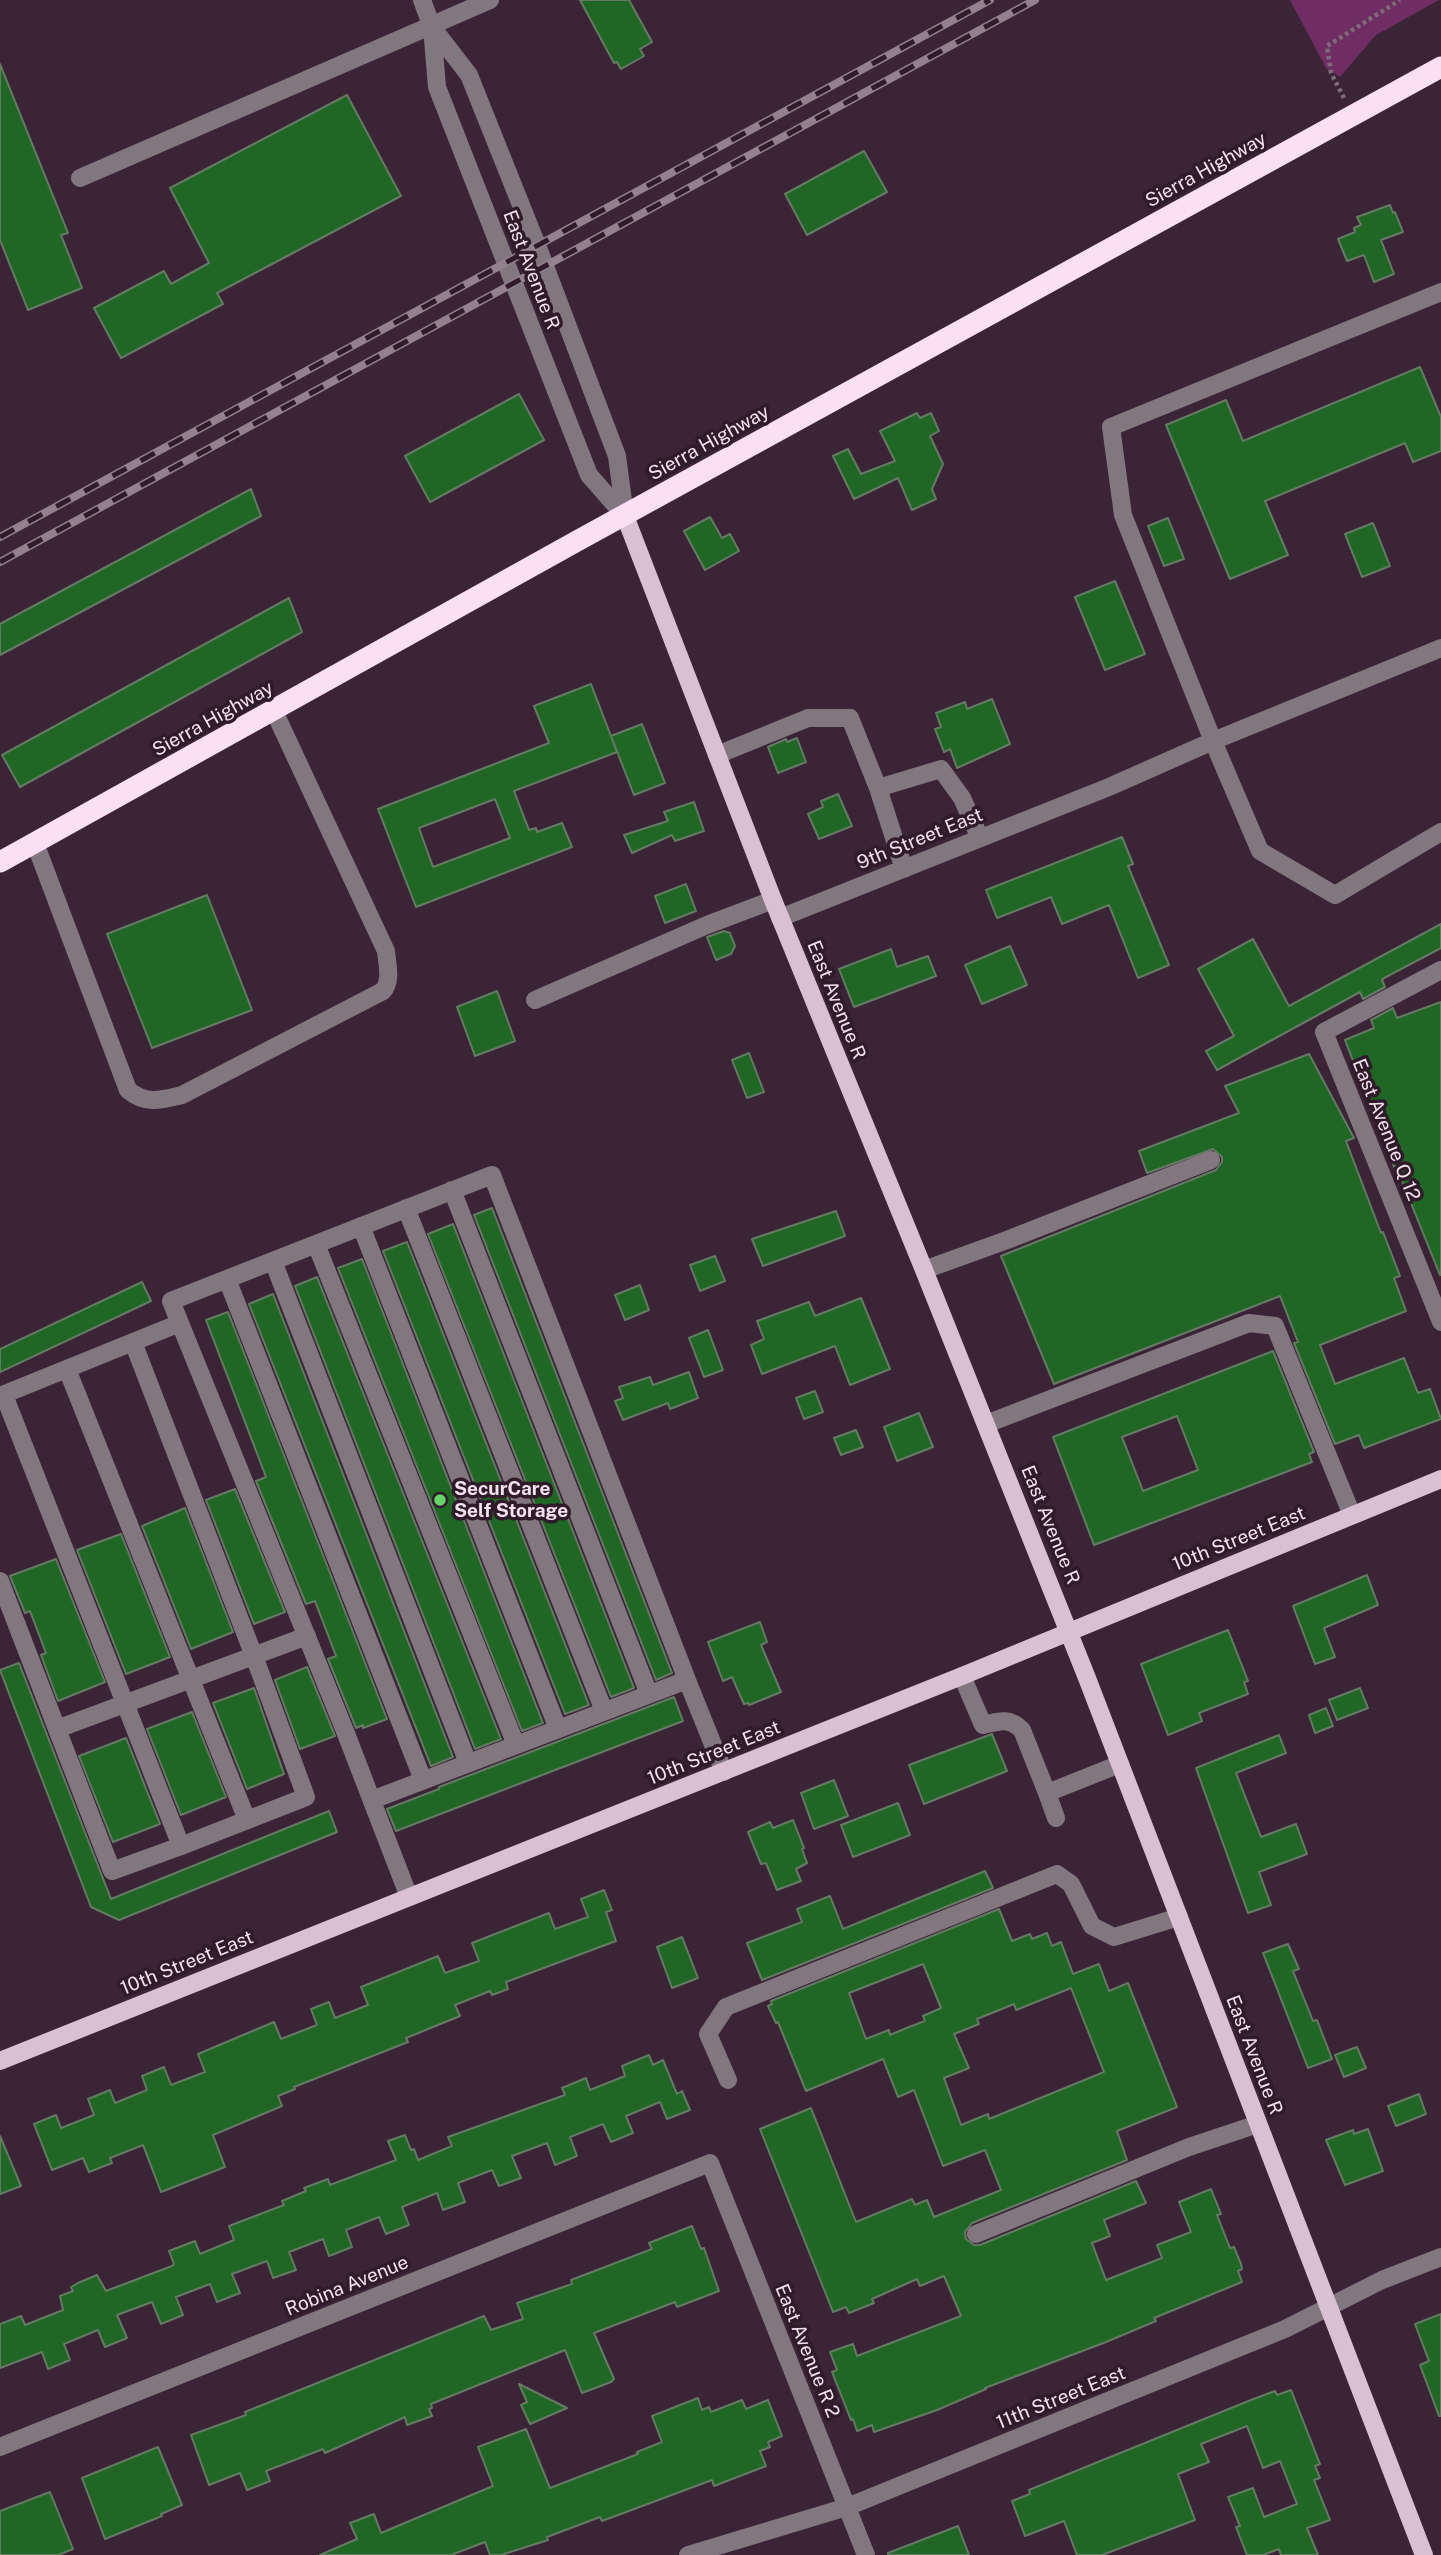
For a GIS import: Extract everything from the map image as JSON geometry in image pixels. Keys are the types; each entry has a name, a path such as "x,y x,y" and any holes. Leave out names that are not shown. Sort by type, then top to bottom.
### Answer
{"highway":[{"name":"Sierra Highway","path":"0,862 1441,67"}],"main road":[{"name":"East Avenue R","path":"625,516 780,918 1069,1631 1424,2555"},
{"name":"10th Street East","path":"0,2061 962,1676 1441,1479"}],"street":[{"name":"East Avenue R","path":"422,0 432,27 437,87 579,450 589,475 625,516"},
{"path":"80,178 490,0"},
{"name":"East Avenue R","path":"432,27 469,75 537,246 617,456 625,516"},
{"path":"1441,292 1111,427 1123,515 1260,851 1335,895 1441,832"},
{"name":"9th Street East","path":"780,918 1441,648"},
{"path":"35,842 128,1090 136,1097 152,1102 182,1095 383,991 389,975 386,951 274,711"},
{"path":"717,755 808,718 850,718 878,788 904,869"},
{"path":"878,788 941,769 962,798 979,838"},
{"path":"535,1000 707,925 773,900"},
{"name":"East Avenue Q 12","path":"1441,970 1324,1032 1441,1322"},
{"path":"924,1270 1211,1160"},
{"path":"410,1897 171,1301 492,1175 723,1772"},
{"path":"452,1190 649,1694"},
{"path":"406,1208 604,1712"},
{"path":"361,1226 558,1729"},
{"path":"316,1244 516,1745"},
{"path":"273,1261 468,1763"},
{"path":"227,1279 423,1780"},
{"path":"180,1323 2,1396 181,1846"},
{"path":"986,1424 1249,1323 1275,1326 1352,1515"},
{"path":"0,1581 112,1871 306,1797 133,1342"},
{"path":"67,1369 247,1820"},
{"path":"57,1729 307,1636"},
{"path":"962,1676 983,1725 1004,1720 1014,1722 1022,1730 1056,1818"},
{"path":"372,1800 687,1680"},
{"path":"1047,1793 1120,1764"},
{"path":"728,2080 708,2035 726,2007 1057,1874 1072,1884 1092,1926 1114,1937 1179,1917"},
{"path":"976,2234 1189,2147 1258,2124"},
{"name":"Robina Avenue","path":"0,2447 709,2163"},
{"name":"East Avenue R 2","path":"709,2163 866,2555"},
{"name":"11th Street East","path":"688,2555 847,2507 1285,2329 1382,2280 1441,2257"}],"path":[{"path":"1331,73 1327,46 1401,0"}],"shaded area":[{"path":"1290,0 1439,0 1376,35 1340,77 1326,68"}],"building":[{"path":"580,0 629,0 652,42 640,49 644,56 621,69 617,62 614,63"},
{"path":"0,64 68,233 61,235 82,288 28,310 0,240"},
{"path":"347,95 401,196 217,293 223,304 121,358 94,308 164,271 171,284 209,263 170,188"},
{"path":"864,151 887,192 807,235 785,194"},
{"path":"1390,205 1403,232 1381,240 1394,274 1374,282 1364,255 1347,261 1338,239 1355,232 1354,228 1361,225 1357,217"},
{"path":"1420,367 1441,417 1441,451 1413,462 1405,443 1265,501 1288,555 1230,579 1166,425 1226,400 1243,441"},
{"path":"519,394 544,440 430,502 405,456"},
{"path":"917,413 920,418 931,413 939,431 930,436 943,464 932,489 936,499 912,510 898,478 854,499 833,456 848,449 861,474 895,461 880,431"},
{"path":"251,489 261,516 0,655 0,624"},
{"path":"710,517 722,538 730,534 739,551 705,570 684,531"},
{"path":"1168,518 1184,559 1164,566 1148,526"},
{"path":"1373,523 1390,566 1362,577 1345,534"},
{"path":"1115,581 1145,654 1105,670 1075,597"},
{"path":"289,598 302,632 20,787 2,755"},
{"path":"591,684 617,752 514,791 529,830 536,828 537,832 562,823 572,847 416,907 378,809 549,743 534,706","holes":["495,799 510,838 433,867 419,828"]},
{"path":"992,699 1010,744 957,768 950,749 944,752 935,729 941,727 936,713 965,702 967,709"},
{"path":"642,724 665,783 634,795 611,736"},
{"path":"797,738 806,762 778,773 768,747 786,739 787,742"},
{"path":"838,794 852,826 819,839 808,814 823,807 821,801"},
{"path":"694,802 704,831 675,841 672,835 632,853 624,835 668,821 664,812"},
{"path":"1122,837 1133,864 1128,866 1169,965 1138,978 1109,905 1062,924 1051,897 997,918 986,890"},
{"path":"686,884 696,911 665,923 655,896"},
{"path":"207,895 252,1010 152,1048 107,934"},
{"path":"1441,924 1441,948 1384,978 1382,980 1385,987 1363,999 1360,992 1217,1070 1206,1051 1234,1036 1198,969 1253,939 1289,1006"},
{"path":"724,931 730,933 735,946 731,954 716,960 707,937"},
{"path":"1010,946 1027,985 982,1004 965,965"},
{"path":"891,949 897,967 928,956 936,976 854,1007 839,969"},
{"path":"497,991 515,1041 475,1056 457,1007"},
{"path":"1441,1002 1440,1275 1396,1166 1394,1167 1345,1040 1374,1028 1371,1020 1393,1008 1397,1018"},
{"path":"749,1053 764,1092 747,1098 732,1060"},
{"path":"1309,1054 1354,1138 1346,1141 1400,1276 1394,1278 1406,1311 1320,1345 1335,1384 1404,1358 1418,1393 1430,1389 1441,1419 1364,1448 1359,1435 1335,1444 1294,1343 1298,1342 1280,1296 1054,1384 1001,1256 1216,1170 1222,1157 1213,1149 1147,1173 1139,1151 1239,1113 1225,1086"},
{"path":"492,1208 672,1673 656,1680 474,1215"},
{"path":"836,1211 845,1236 763,1266 752,1239"},
{"path":"453,1224 634,1688 611,1697 428,1234"},
{"path":"407,1242 589,1705 565,1714 383,1251"},
{"path":"715,1256 725,1281 700,1291 690,1265"},
{"path":"362,1259 543,1723 522,1731 338,1268"},
{"path":"317,1277 501,1739 475,1749 295,1286"},
{"path":"142,1282 151,1301 0,1372 0,1349"},
{"path":"640,1285 649,1310 625,1320 615,1295"},
{"path":"273,1294 453,1757 431,1766 249,1304"},
{"path":"861,1298 890,1369 850,1385 835,1346 762,1374 751,1345 764,1339 757,1321 809,1302 815,1316"},
{"path":"228,1312 387,1719 363,1728 363,1725 356,1728 328,1659 336,1656 315,1601 306,1604 256,1481 266,1477 206,1320"},
{"path":"708,1330 723,1370 704,1377 689,1338"},
{"path":"1273,1351 1314,1452 1309,1454 1312,1462 1094,1545 1053,1437","holes":["1177,1416 1198,1470 1143,1491 1122,1437"]},
{"path":"689,1372 698,1398 670,1409 668,1403 623,1420 615,1401 623,1398 619,1387 650,1377 653,1385"},
{"path":"815,1391 823,1412 804,1419 796,1398"},
{"path":"919,1413 933,1447 897,1461 884,1427"},
{"path":"856,1430 863,1447 841,1455 834,1438"},
{"path":"235,1489 285,1612 254,1624 206,1500"},
{"path":"185,1508 233,1632 191,1649 142,1526"},
{"path":"121,1534 170,1657 126,1674 77,1550"},
{"path":"56,1559 105,1682 58,1701 41,1655 46,1653 30,1611 25,1613 10,1576"},
{"path":"1367,1575 1378,1605 1324,1628 1335,1657 1315,1664 1293,1606"},
{"path":"760,1622 767,1642 761,1645 781,1692 749,1705 744,1704 732,1677 723,1681 708,1642"},
{"path":"1228,1630 1248,1681 1244,1682 1248,1694 1199,1713 1202,1721 1168,1735 1141,1664"},
{"path":"19,1663 111,1899 329,1811 337,1832 119,1920 91,1907 0,1670"},
{"path":"307,1667 335,1736 300,1749 275,1680"},
{"path":"254,1688 284,1774 247,1789 213,1703"},
{"path":"1360,1688 1368,1708 1337,1720 1329,1700"},
{"path":"674,1697 683,1721 396,1831 387,1809"},
{"path":"1326,1708 1333,1726 1315,1733 1309,1715"},
{"path":"192,1712 226,1797 181,1815 147,1729"},
{"path":"992,1734 1007,1771 924,1804 909,1765"},
{"path":"1279,1735 1286,1753 1236,1773 1261,1837 1296,1824 1307,1854 1259,1872 1271,1905 1248,1913 1196,1768"},
{"path":"126,1738 160,1824 113,1842 79,1756"},
{"path":"834,1780 848,1816 814,1829 801,1793"},
{"path":"898,1803 910,1835 853,1857 841,1825"},
{"path":"793,1820 807,1863 796,1869 801,1881 777,1890 766,1863 761,1864 748,1832 770,1822 773,1828"},
{"path":"985,1871 993,1888 762,1980 747,1943 802,1922 797,1909 830,1896 843,1929"},
{"path":"604,1890 612,1910 606,1912 616,1941 506,1982 508,1989 492,1995 490,1991 455,2005 460,2016 406,2038 408,2042 294,2087 295,2089 278,2096 282,2106 213,2135 225,2167 161,2192 143,2145 110,2158 112,2163 89,2172 83,2158 52,2170 34,2124 56,2115 61,2128 94,2115 88,2099 110,2090 115,2103 147,2090 142,2076 164,2067 171,2085 205,2072 198,2054 274,2022 281,2039 317,2025 311,2009 329,2002 335,2018 368,2005 361,1987 438,1956 445,1973 479,1961 472,1943 549,1913 555,1929 588,1917 581,1899"},
{"path":"999,1909 1012,1941 1030,1934 1032,1939 1047,1933 1052,1946 1061,1942 1073,1974 1099,1964 1109,1991 1128,1983 1177,2107 1117,2131 1127,2160 972,2223 965,2232 966,2239 974,2245 980,2245 1136,2181 1146,2203 1104,2220 1110,2236 1092,2243 1106,2280 1162,2258 1157,2245 1191,2232 1179,2202 1211,2189 1221,2214 1217,2215 1230,2248 1234,2247 1241,2264 1242,2269 1238,2271 1242,2282 1154,2318 1156,2321 1106,2342 985,2388 937,2410 874,2432 872,2425 857,2431 832,2372 837,2370 830,2352 853,2344 857,2356 961,2316 944,2276 920,2286 917,2279 872,2299 874,2303 849,2313 846,2307 833,2312 760,2129 811,2108 856,2222 912,2199 915,2205 927,2200 934,2217 1001,2190 985,2150 943,2166 914,2090 898,2097 883,2059 806,2091 778,2022 776,2023 768,2006 772,2004 771,2001","holes":["923,1964 941,2008 923,2016 925,2021 890,2035 889,2030 866,2039 849,1993","1071,1988 1104,2072 989,2119 988,2114 961,2125 944,2078 969,2068 954,2034 979,2024 977,2019 1014,2004 1016,2010"]},
{"path":"682,1937 698,1978 672,1988 657,1947"},
{"path":"1288,1944 1299,1969 1293,1971 1332,2059 1308,2068 1263,1953"},
{"path":"1357,2047 1366,2068 1344,2077 1335,2055"},
{"path":"649,2055 653,2065 663,2060 677,2094 682,2091 690,2110 667,2119 660,2102 626,2116 633,2133 611,2142 603,2124 570,2137 577,2156 555,2165 547,2143 512,2156 521,2178 499,2186 492,2170 458,2183 465,2202 443,2210 437,2193 402,2207 409,2225 386,2234 379,2217 346,2230 352,2247 329,2256 323,2239 289,2252 296,2270 273,2278 267,2261 232,2274 240,2293 217,2302 210,2284 176,2297 183,2315 161,2324 152,2302 117,2315 127,2338 105,2347 98,2330 64,2344 70,2360 48,2369 42,2352 0,2368 0,2324 21,2316 25,2325 63,2310 60,2296 73,2291 71,2287 78,2283 97,2275 106,2291 172,2266 174,2264 169,2251 195,2241 200,2254 234,2240 229,2226 284,2205 282,2201 306,2191 304,2188 328,2179 330,2185 396,2160 388,2141 405,2135 418,2160 452,2146 448,2137 565,2095 562,2088 586,2078 590,2090 625,2076 622,2066"},
{"path":"1419,2094 1426,2114 1396,2126 1388,2106"},
{"path":"1368,2129 1383,2171 1345,2185 1326,2140 1353,2130 1354,2134"},
{"path":"0,2136 21,2186 0,2194"},
{"path":"692,2226 701,2249 704,2248 719,2291 677,2307 675,2302 594,2333 614,2379 611,2382 582,2393 565,2350 431,2404 432,2408 429,2409 432,2416 407,2425 405,2417 325,2453 323,2449 266,2471 270,2481 247,2490 240,2473 209,2485 191,2435 246,2415 245,2412 484,2316 491,2330 523,2319 517,2303 572,2284 571,2280 652,2249 649,2243"},
{"path":"1441,2314 1439,2416 1420,2365 1429,2361 1415,2324"},
{"path":"519,2384 567,2408 530,2424 521,2405 527,2402"},
{"path":"1291,2390 1320,2464 1315,2466 1320,2478 1314,2480 1330,2520 1307,2528 1318,2555 1281,2555 1279,2549 1263,2555 1247,2555 1236,2527 1240,2526 1228,2497 1253,2488 1264,2517 1297,2504 1280,2461 1263,2468 1247,2426 1201,2444 1209,2462 1178,2474 1195,2520 1102,2555 1077,2555 1064,2521 1025,2536 1012,2501 1030,2494 1029,2490 1251,2400 1275,2391 1277,2395"},
{"path":"698,2398 702,2410 709,2407 711,2412 742,2400 746,2409 768,2400 782,2436 768,2442 770,2447 760,2451 766,2466 714,2486 712,2480 602,2521 600,2517 547,2537 548,2540 501,2555 490,2555 485,2542 451,2555 320,2555 357,2539 350,2523 374,2514 381,2533 493,2486 478,2447 526,2429 550,2488 662,2442 652,2416"},
{"path":"158,2447 182,2505 105,2539 82,2478"},
{"path":"50,2492 73,2549 58,2555 0,2555 0,2511"},
{"path":"958,2526 969,2555 888,2555 888,2553"}],"railway":[{"path":"0,537 990,0"},
{"path":"0,562 1035,0"}],"place":[{"name":"SecurCare Self Storage","path":"440,1500"}]}
